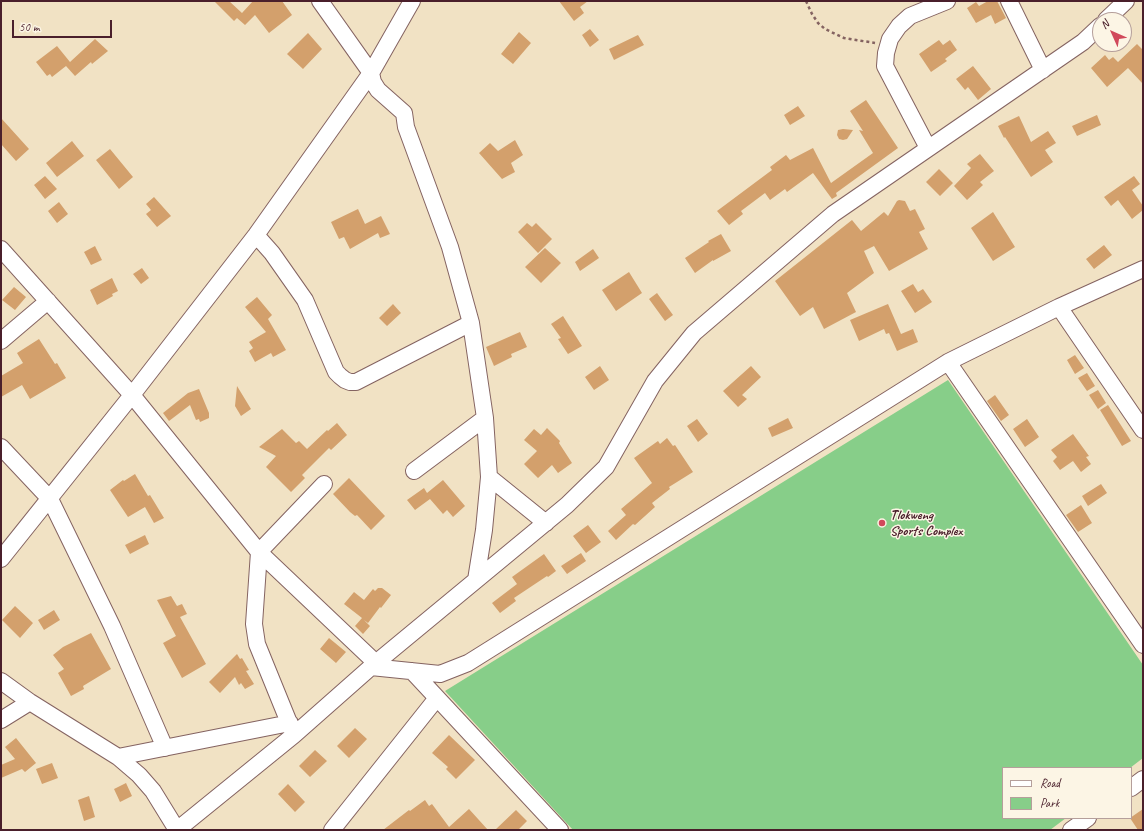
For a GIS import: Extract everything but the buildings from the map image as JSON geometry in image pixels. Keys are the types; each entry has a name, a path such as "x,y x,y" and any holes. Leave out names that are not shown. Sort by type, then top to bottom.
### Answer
{"street":[{"path":"320,1 371,73 373,82 378,90 404,113 406,127 450,247 471,323 485,418 489,477 484,530 476,580"},
{"path":"1,559 132,395 256,235 371,73 412,1"},
{"path":"928,148 885,66 887,45 898,26 910,16 947,1"},
{"path":"1009,1 1043,70"},
{"path":"1114,12 1126,1"},
{"path":"1,681 30,702 118,757 139,775 153,791 177,830 292,729 373,665 567,505 606,467 655,381 694,333 833,214 1043,70 1083,42 1092,34"},
{"path":"256,235 272,253 306,300 336,372 345,380 356,382 471,323"},
{"path":"1,249 132,395 259,552 373,665 440,674 468,663 948,362 1059,307 1143,269"},
{"path":"1,341 48,301"},
{"path":"1059,307 1143,430"},
{"path":"948,362 1143,645"},
{"path":"414,471 485,418"},
{"path":"1,447 50,499 112,626 165,748"},
{"path":"489,477 546,522"},
{"path":"292,729 258,644 254,624 259,552 324,484"},
{"path":"412,671 560,830"},
{"path":"332,830 437,698"},
{"path":"1,720 30,702"},
{"path":"118,757 165,748 292,729"},
{"path":"1132,787 1143,780"},
{"path":"1072,830 1087,819"}],"path":[{"path":"806,1 818,23 830,31 844,38 887,45"}],"green space":[{"name":"Tlokweng Sports Complex","path":"948,380 1143,665 1143,758 1131,767 1002,767 1002,819 1065,819 1050,830 573,830 445,691"}],"place":[{"name":"Tlokweng Sports Complex","path":"882,523"}]}
